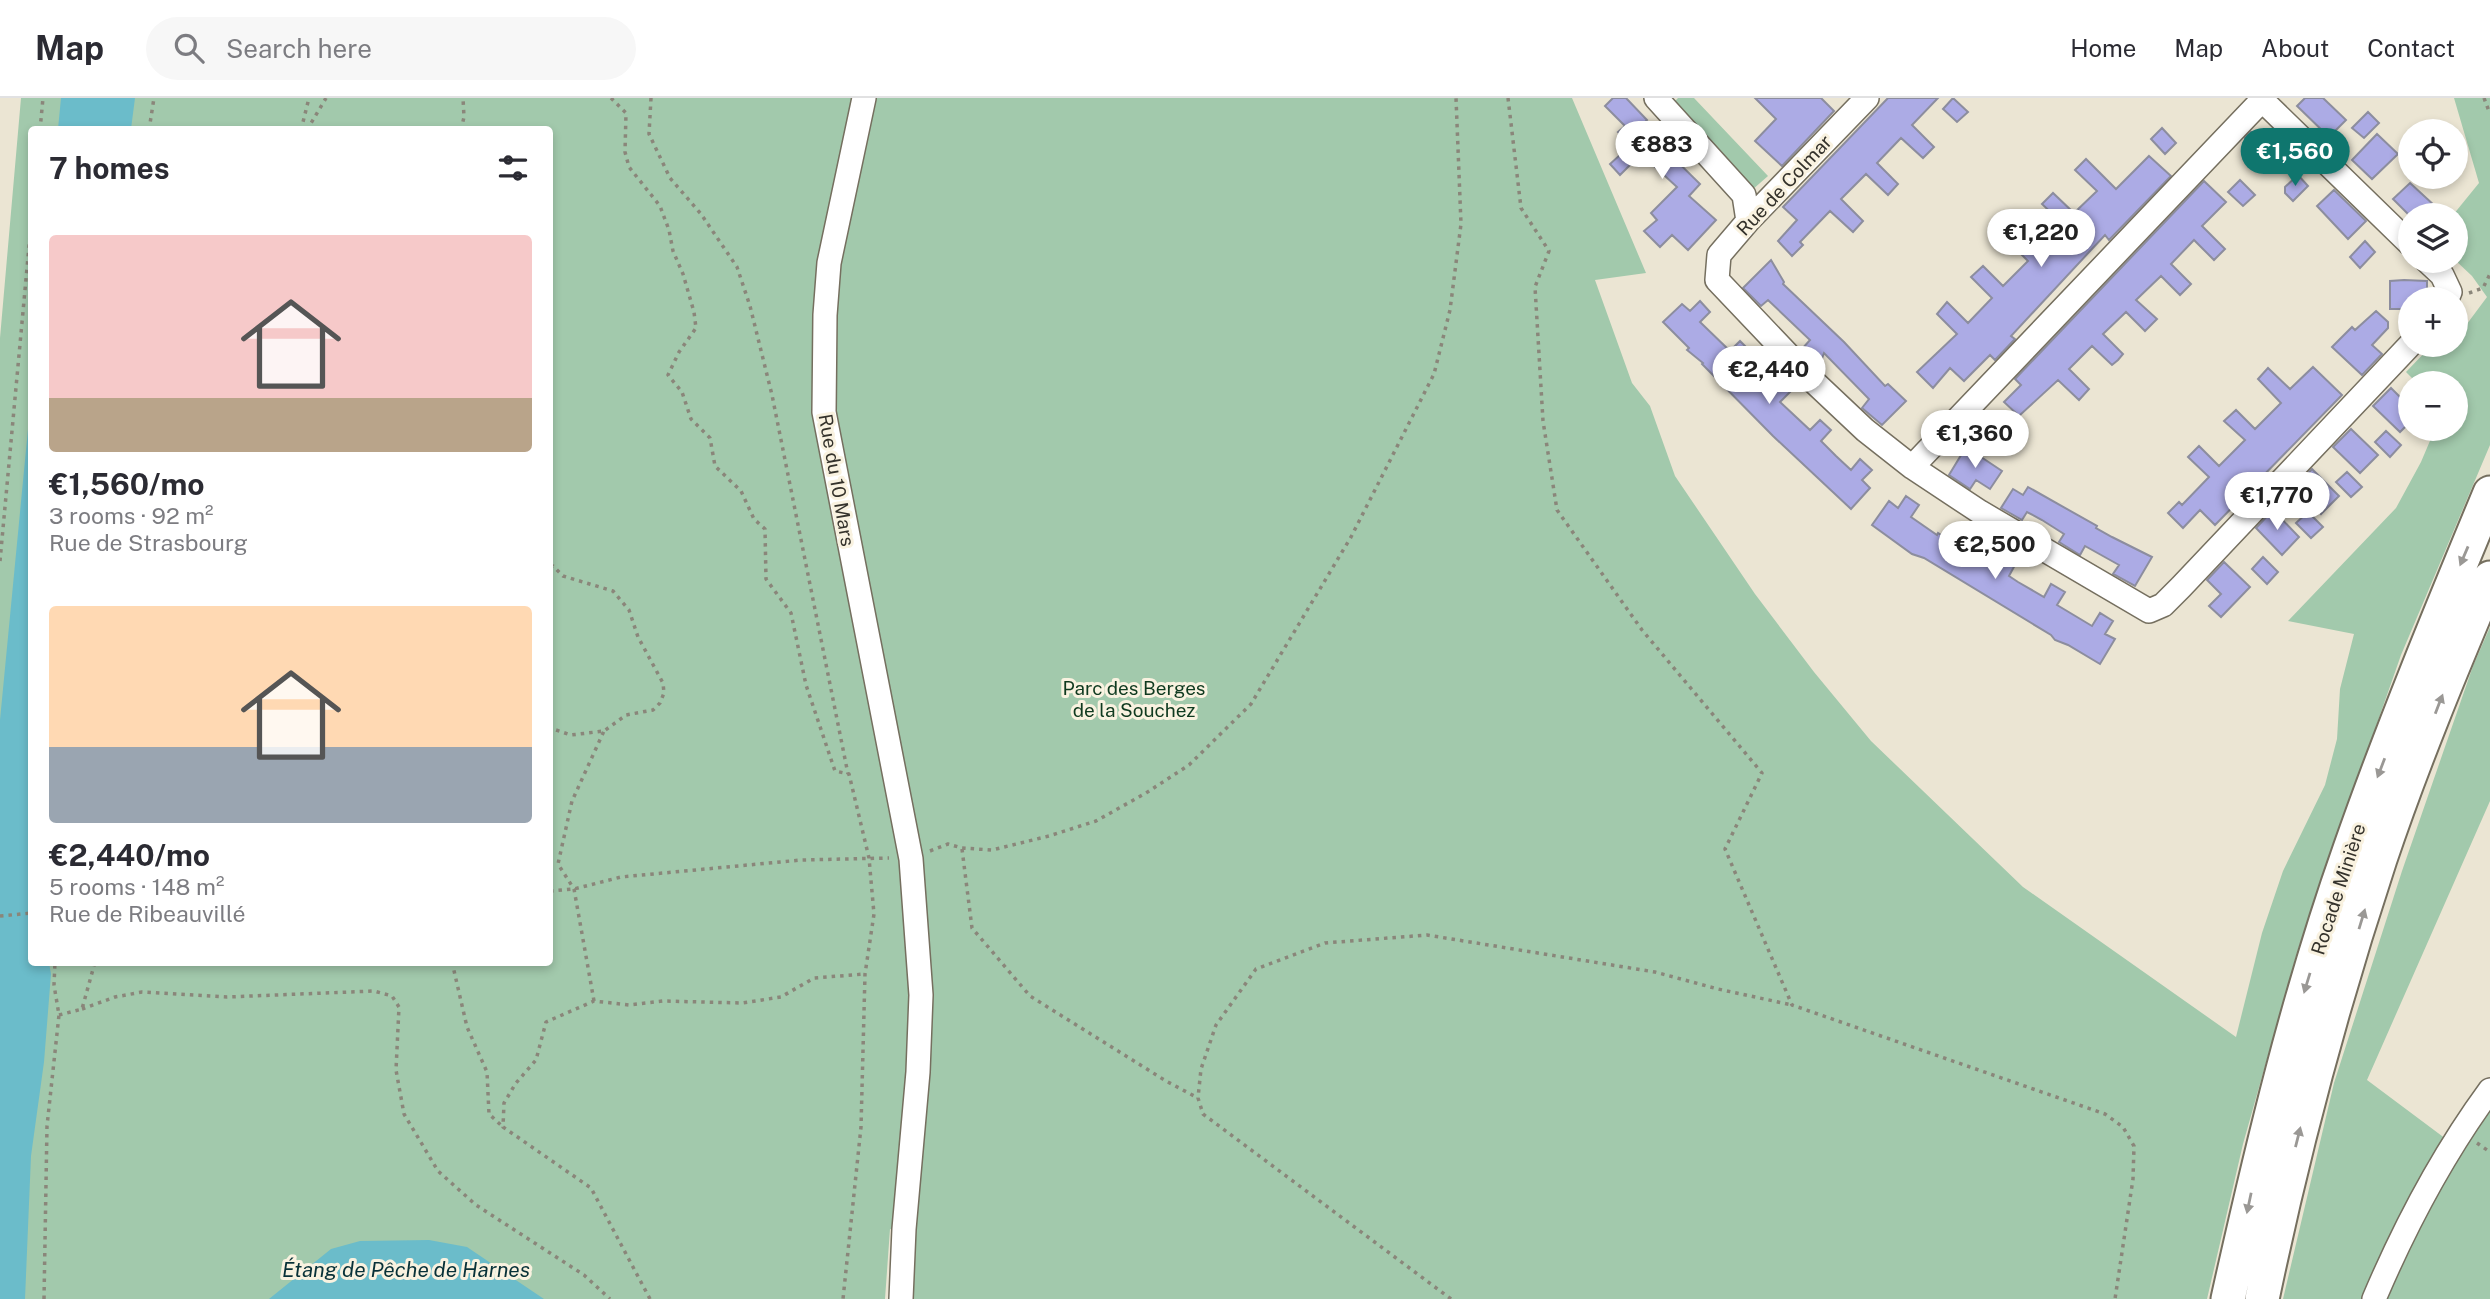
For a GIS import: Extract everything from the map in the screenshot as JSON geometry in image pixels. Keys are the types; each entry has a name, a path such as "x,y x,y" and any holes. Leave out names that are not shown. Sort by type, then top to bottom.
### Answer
{"highway":[{"name":"Rocade Minière","path":"2228,1299 2281,1070 2350,849 2436,624 2490,493"},
{"name":"Rocade Minière","path":"2262,1299 2281,1206 2314,1076 2381,858 2456,657 2490,578"}],"street":[{"name":"Rue du 10 Mars","path":"864,98 829,263 825,315 824,412 911,859 921,995 901,1299"},
{"path":"1656,98 1744,195 1748,221"},
{"name":"Rue de Colmar","path":"1867,98 1748,221 1719,256 1717,280 1804,372 1864,430 1912,467"},
{"path":"2398,232 2262,99 1912,467 1980,512 2149,611 2163,606 2399,357"},
{"path":"2374,1299 2412,1217 2461,1131 2487,1093"}],"path":[{"path":"40,126 43,98"},
{"path":"150,126 154,98"},
{"path":"302,126 309,98"},
{"path":"309,126 326,98"},
{"path":"462,126 463,98"},
{"path":"611,98 626,113 625,152 629,167 660,206 694,312 696,328 679,352 668,375 682,391 691,419 710,438 715,466 741,491 754,519 765,529 766,579 791,613 806,685 835,771 849,774"},
{"path":"651,98 649,134 670,178 701,214 737,267 750,306 772,395 849,774 869,858 874,914 865,974 860,1127 843,1299"},
{"path":"553,891 574,889 621,877 801,860 911,859 948,844 992,850 1096,821 1189,765 1251,704 1351,537 1434,373 1450,310 1461,224 1455,98"},
{"path":"1508,98 1521,208 1549,251 1535,287 1543,421 1557,510 1642,630 1762,773 1726,849 1792,1005"},
{"path":"2484,98 2490,114"},
{"path":"0,561 28,257"},
{"path":"2468,293 2483,288 2490,274"},
{"path":"553,566 563,576 613,592 629,610 638,637 663,683 664,692 660,703 653,710 626,715 604,732 572,801 558,864 574,889 594,1001"},
{"path":"553,729 571,735 604,732"},
{"path":"962,848 972,928 1030,996 1198,1098"},
{"path":"0,916 28,913"},
{"path":"1451,1299 1203,1114 1198,1098 1201,1069 1216,1025 1256,969 1325,943 1427,935 1655,971 1718,989 1792,1005 2105,1114 2123,1127 2134,1146 2133,1179 2115,1299"},
{"path":"44,1299 47,1126 59,1015 54,985 55,966"},
{"path":"82,1009 94,966"},
{"path":"453,966 467,1027 487,1072 489,1114 503,1127 591,1188 650,1299"},
{"path":"503,1127 504,1103 516,1083 536,1060 547,1022 594,1001 629,1005 663,1001 742,1003 781,997 814,978 865,974"},
{"path":"59,1015 115,997 142,992 227,997 374,991 392,996 399,1007 396,1070 404,1114 438,1171 476,1205 584,1275 610,1299"}],"green space":[{"name":"Parc des Berges de la Souchez","path":"21,98 1572,98 1646,273 1595,280 1632,383 1650,406 1675,476 1755,594 1871,741 2023,887 2236,1037 2262,933 2283,871 2325,785 2337,739 2340,689 2354,634 2288,621 2396,508 2430,441 2468,441 2468,371 2407,371 2420,357 2468,357 2468,323 2487,297 2468,272 2468,203 2463,203 2479,183 2468,146 2468,119 2460,119 2454,98 2490,98 2490,445 2401,655 2298,949 2243,1144 2207,1299 907,1299 910,1239 890,1229 885,1299 0,1299 0,338"},
{"path":"1678,98 1694,98 1768,176 1752,190 1671,105"},
{"path":"2490,627 2490,801 2367,1080 2446,1139 2364,1299 2283,1299 2334,1083 2402,871 2473,666"},
{"path":"2490,1104 2490,1299 2382,1299 2415,1227"}],"water":[{"path":"61,98 135,98 131,126 58,126"},
{"path":"28,429 28,966 50,966 51,974 44,1062 31,1156 25,1299 0,1299 0,720"},
{"name":"Étang de Pêche de Harnes","path":"429,1240 467,1247 544,1299 269,1299 331,1249 360,1241"}],"building":[{"path":"1613,98 1626,98 1647,120 1641,126 1700,184 1689,196 1716,220 1688,250 1672,235 1660,247 1644,231 1657,220 1651,213 1677,187 1641,154 1620,175 1610,164 1631,145 1618,132 1625,126 1605,106"},
{"path":"1755,98 1821,98 1834,111 1782,166 1755,141 1776,119"},
{"path":"1888,98 1938,98 1912,125 1934,147 1923,158 1901,138 1877,163 1898,184 1888,195 1866,174 1841,199 1863,221 1853,232 1830,211 1800,242 1803,245 1792,256 1778,241 1797,220 1783,207"},
{"path":"1953,98 1968,112 1957,122 1943,109"},
{"path":"2305,98 2323,98 2346,120 2329,137 2297,106"},
{"path":"2368,112 2379,123 2364,138 2352,128"},
{"path":"2162,128 2176,143 2165,154 2151,139"},
{"path":"2274,131 2274,159 2246,155 2245,138 2251,132"},
{"path":"2377,134 2398,154 2372,179 2352,160"},
{"path":"2149,156 2171,176 2109,240 2105,235 2011,336 2015,339 1995,360 1990,355 1964,381 1950,368 1933,388 1917,372 1957,334 1937,314 1947,302 1968,323 1992,298 1971,277 1983,266 2003,286 2028,261 2007,240 2018,229 2039,249 2063,224 2042,204 2053,193 2074,213 2097,191 2075,170 2086,159 2116,189"},
{"path":"2298,175 2308,186 2293,201 2285,193 2285,187"},
{"path":"2240,180 2255,195 2243,206 2228,192"},
{"path":"2204,181 2226,202 2202,226 2225,249 2214,260 2194,240 2171,264 2191,284 2180,295 2161,276 2136,300 2157,319 2145,331 2126,312 2103,334 2123,354 2118,360 2112,365 2092,346 2069,369 2089,389 2079,400 2058,380 2019,416 2004,402 2021,385 2015,379"},
{"path":"2404,189 2416,189 2432,203 2398,204 2393,199"},
{"path":"2334,190 2366,221 2348,239 2317,206"},
{"path":"2365,241 2375,252 2360,268 2350,257"},
{"path":"1771,260 1783,284 1844,342 1885,386 1888,384 1906,401 1882,425 1862,408 1869,399 1824,353 1819,367 1802,349 1810,340 1768,300 1761,306 1743,288"},
{"path":"2390,281 2427,281 2427,287 2398,287 2398,309 2390,309"},
{"path":"1700,301 1710,312 1700,322 1730,351 1740,341 1750,351 1740,362 1770,391 1780,380 1791,391 1780,402 1810,430 1820,420 1831,430 1821,441 1851,470 1860,459 1872,470 1862,480 1870,488 1851,509 1773,436 1703,363 1687,350 1689,348 1663,322 1682,304 1690,311"},
{"path":"2376,311 2388,322 2388,328 2372,345 2382,354 2362,375 2332,347 2352,327 2355,330"},
{"path":"2313,367 2342,395 2215,525 2200,510 2183,528 2168,513 2179,502 2182,505 2209,477 2188,457 2199,446 2219,466 2245,440 2224,421 2236,410 2255,429 2281,403 2258,379 2268,368 2290,389"},
{"path":"2391,388 2398,395 2398,430 2373,406"},
{"path":"2351,429 2378,455 2360,473 2333,447"},
{"path":"2386,431 2401,445 2390,457 2375,442"},
{"path":"1966,447 2002,471 1990,489 1976,480 1970,489 1949,475"},
{"path":"2312,469 2339,496 2321,514 2295,487"},
{"path":"2347,472 2362,487 2351,497 2336,482"},
{"path":"2028,487 2097,526 2096,528 2152,557 2135,586 2113,574 2119,565 2085,546 2080,555 2059,542 2064,534 2042,520 2027,512 2022,520 2001,508 2013,489 2023,495"},
{"path":"1906,496 1919,505 1911,517 1937,535 1938,533 1947,539 1955,526 1968,534 1960,546 1982,560 1996,568 2003,555 2016,563 2009,576 2018,582 2044,597 2051,584 2065,592 2057,605 2092,626 2100,613 2113,621 2105,634 2115,639 2100,664 2055,640 2051,635 1924,558 1912,554 1872,525 1889,501 1898,508"},
{"path":"2273,510 2299,537 2282,555 2256,528"},
{"path":"2308,512 2323,527 2311,538 2296,523"},
{"path":"2263,557 2278,572 2267,584 2252,569"},
{"path":"2224,562 2250,587 2221,617 2209,606 2221,594 2207,580"}]}
